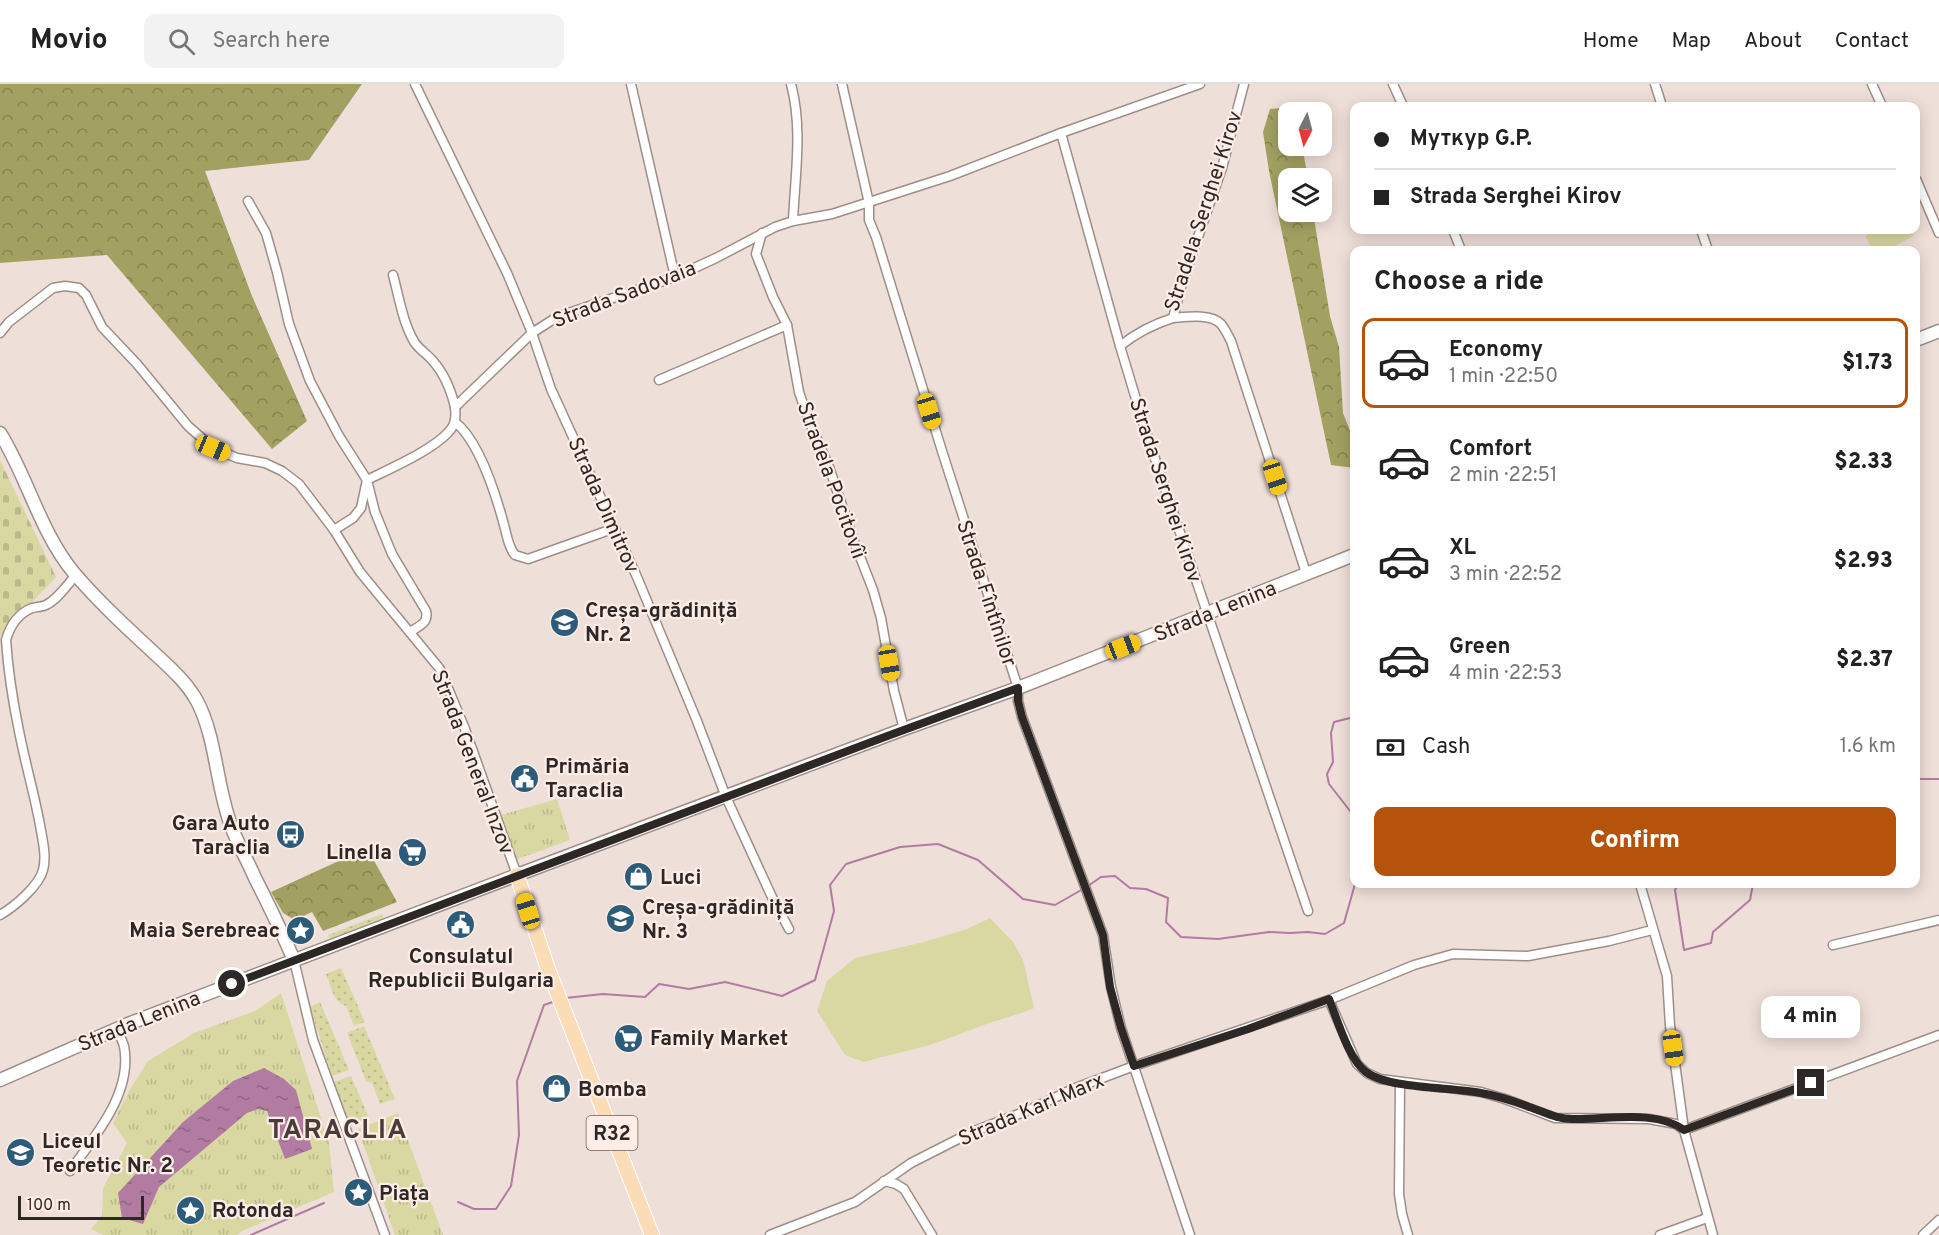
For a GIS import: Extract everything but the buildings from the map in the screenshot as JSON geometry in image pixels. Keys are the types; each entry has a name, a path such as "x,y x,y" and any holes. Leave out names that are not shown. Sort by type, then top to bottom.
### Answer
{"main road":[{"name":"Strada General Inzov","path":"517,875 548,969 652,1235"}],"street":[{"name":"Strada Dimitrov","path":"415,84 507,273 532,333 551,389 615,528 697,721 726,797 789,929"},
{"path":"631,84 675,277"},
{"path":"791,84 798,124 793,221"},
{"name":"Strada Fîntînilor","path":"842,84 869,203 869,220 1018,688 1022,717 1103,935 1110,987 1121,1028 1190,1235"},
{"name":"Strada Sadovaia","path":"455,407 542,324 557,317 675,277 762,233 793,221 832,214 950,176 1200,84"},
{"name":"Stradela Serghei Kirov","path":"1120,346 1162,321 1173,318 1182,283 1222,168 1244,84"},
{"path":"1393,84 1400,102"},
{"path":"1655,84 1661,102"},
{"path":"1872,84 1880,102"},
{"name":"Strada Serghei Kirov","path":"1060,134 1120,346 1162,480 1251,744 1267,784 1308,911"},
{"path":"1920,188 1939,233"},
{"path":"248,201 266,234 289,324 310,381 339,436 367,480 375,512 393,554 426,611 428,618 425,623 410,632"},
{"name":"Stradela Pocitovîi","path":"762,233 756,254 787,325 799,392 829,467 873,590 904,729"},
{"path":"334,530 353,518 361,508 367,480 434,443 448,433 455,422 455,407 449,386 433,361 416,345 405,318 393,275"},
{"name":"Strada General Inzov","path":"0,333 9,322 53,288 65,286 79,288 86,295 102,327 137,364 188,426 213,448 237,458 265,463 282,471 299,484 334,530 360,572 434,660 445,678 517,875"},
{"path":"1173,318 1209,318 1219,321 1226,331 1306,573"},
{"path":"659,380 787,325"},
{"path":"1920,338 1939,331"},
{"path":"455,422 463,428 472,441 487,475 512,552 518,557 528,559 615,528"},
{"path":"0,433 20,469 51,540 61,556 115,616 173,670 197,701 206,723 221,795 232,829 294,960 313,1040 385,1235"},
{"name":"Strada Lenina","path":"0,1080 117,1028 517,875 1018,688 1350,556"},
{"path":"0,915 14,907 30,890 42,874 45,864 34,791 19,730 6,640 9,629 17,618 31,609 45,606 56,598 76,575"},
{"path":"1641,888 1667,976 1670,1026 1684,1130 1713,1235"},
{"path":"1833,945 1939,920"},
{"name":"Strada Karl Marx","path":"770,1235 848,1206 911,1163 972,1132 1029,1110 1073,1089 1134,1066 1248,1029 1414,965 1441,956 1473,954 1528,956 1609,941 1652,930"},
{"path":"1329,999 1357,1064 1367,1073 1380,1079 1481,1092 1514,1101 1555,1118 1649,1119 1676,1124 1684,1130"},
{"path":"70,1171 106,1120 122,1085 125,1066 124,1047 117,1028"},
{"path":"1684,1130 1939,1035"},
{"path":"1400,1083 1400,1194 1402,1214 1408,1235"},
{"path":"884,1181 904,1189 932,1235"},
{"path":"1660,1235 1707,1218"},
{"path":"1923,1235 1939,1220"}],"green space":[{"path":"0,84 362,84 309,160 205,171 252,296 307,421 272,449 107,255 0,263"},
{"path":"1278,108 1278,156 1304,156 1306,168 1278,168 1278,214 1269,171 1263,132 1270,109"},
{"path":"1280,222 1315,222 1330,316 1339,347 1343,413 1350,430 1350,467 1331,465"},
{"path":"1869,234 1913,234 1914,236 1895,246 1871,246 1865,236"},
{"path":"0,460 56,577 0,636"},
{"path":"557,799 570,840 515,860 501,815"},
{"path":"367,848 397,902 323,931 312,912 295,920 283,913 271,892"},
{"path":"382,914 384,918 330,939 328,935"},
{"path":"990,918 1014,943 1023,960 1034,1008 923,1047 864,1062 845,1055 817,1011 827,981 855,958 924,942 967,929"},
{"path":"341,968 365,1022 354,1026 346,1006 335,997 326,974"},
{"path":"281,993 329,1143 334,1192 237,1235 103,1235 91,1229 102,1216 103,1188 127,1143 113,1123 130,1089 148,1061 194,1033 255,1011"},
{"path":"320,1002 349,1070 332,1076 310,1007"},
{"path":"364,1026 395,1099 380,1104 372,1083 366,1081 347,1033"},
{"path":"351,1076 369,1118 348,1126 334,1082"},
{"path":"398,1113 443,1235 395,1235 358,1129"}],"water":[{"path":"264,1068 284,1079 296,1090 312,1149 285,1159 267,1111 258,1109 247,1113 159,1187 143,1224 122,1218 118,1193 183,1122 233,1081"}],"waterway":[{"path":"1350,718 1334,722 1331,733 1333,762 1327,774 1329,784 1350,811"},
{"path":"1920,779 1939,779"},
{"path":"565,998 603,994 645,997 659,984 689,989 725,982 782,996 815,980 834,911 830,885 846,864 900,847 938,844 978,860 1023,899 1055,905 1083,889"},
{"path":"1088,886 1101,877 1115,876 1130,888 1146,889 1168,898 1166,922 1181,937 1218,939 1269,932 1325,934 1344,923 1354,888"},
{"path":"1676,888 1684,950 1711,943 1713,932 1750,900 1752,888"},
{"path":"458,1202 474,1209 496,1209 511,1186 519,1135 517,1081 544,1005 556,1001"},
{"path":"251,1235 324,1203"}],"place":[{"name":"Creșa-grădiniță Nr. 2","path":"564,622"},
{"name":"Primăria Taraclia","path":"524,778"},
{"name":"Gara Auto Taraclia","path":"291,835"},
{"name":"Linella","path":"413,852"},
{"name":"Luci","path":"639,877"},
{"name":"Creșa-grădiniță Nr. 3","path":"621,919"},
{"name":"Consulatul Republicii Bulgaria","path":"461,925"},
{"name":"Maia Serebreac","path":"301,930"},
{"name":"Family Market","path":"629,1038"},
{"name":"Bomba","path":"557,1089"},
{"name":"Liceul Teoretic Nr. 2","path":"21,1153"},
{"name":"Piața","path":"358,1193"},
{"name":"Rotonda","path":"191,1210"}],"district":[{"name":"TARACLIA","path":"338,1129"}],"route":[{"path":"232,984 1018,688 1022,717 1103,935 1110,987 1134,1066 1248,1029 1329,999 1357,1064 1367,1073 1380,1079 1400,1083 1481,1092 1531,1107 1555,1118 1649,1119 1676,1124 1684,1130 1811,1083"}]}
